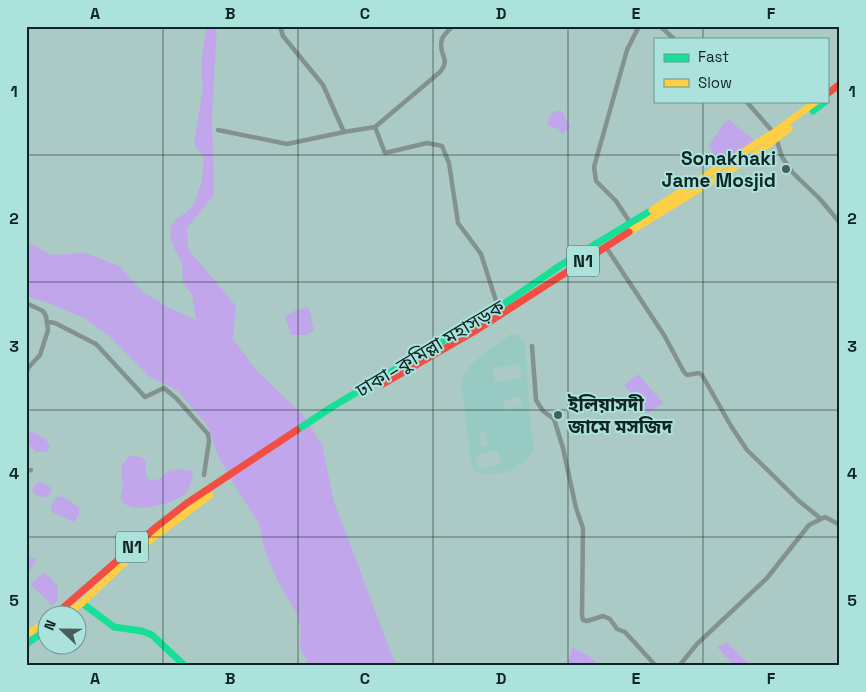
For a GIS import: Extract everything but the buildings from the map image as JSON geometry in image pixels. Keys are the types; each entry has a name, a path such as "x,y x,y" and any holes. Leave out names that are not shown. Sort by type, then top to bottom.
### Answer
{"main road":[{"path":"828,93 840,84"},
{"name":"ঢাকা–কুমিল্লা মহাসড়ক","path":"828,100 840,91"},
{"name":"ঢাকা–কুমিল্লা মহাসড়ক","path":"333,409 475,331 750,158 816,102"},
{"name":"ঢাকা–কুমিল্লা মহাসড়ক","path":"68,604 155,528 333,409 498,308 562,265 775,136 826,102"},
{"name":"ঢাকা–কুমিল্লা মহাসড়ক","path":"79,604 141,547 215,488"},
{"path":"82,602 114,627 142,630 152,635 183,665"},
{"path":"27,634 38,627"},
{"path":"26,644 38,636"}],"street":[{"path":"280,26 284,36 323,85 344,132"},
{"path":"218,130 287,144 344,132 375,128 445,66 446,61 441,49 442,41 443,36 452,26"},
{"path":"631,224 616,201 596,181 594,167 627,50 639,26"},
{"path":"660,26 673,38"},
{"path":"747,102 775,136 782,157 793,172 820,199 840,223"},
{"path":"375,128 385,153 427,143 442,146 449,163 458,223 481,254 498,308"},
{"path":"606,247 664,335 684,372 688,375 699,372 747,450 799,501 820,518"},
{"path":"26,303 42,311 48,322 48,330 40,355 28,368 26,375"},
{"path":"48,322 56,323 96,344 145,397 164,388 176,398 208,434 209,441 204,476"},
{"path":"532,346 536,400 543,411 554,419 564,448 576,508 583,528 583,620 588,621 603,616 610,619 617,629 625,632 656,666"},
{"path":"679,666 697,644 767,578 809,525 825,517 840,525"}],"shaded area":[{"path":"206,26 217,26 212,115 214,195 187,228 188,249 236,306 233,339 255,369 303,415 322,445 334,502 396,666 310,666 300,649 301,628 297,613 275,575 264,548 259,523 219,458 208,426 177,390 150,377 108,335 84,318 26,296 26,241 51,255 86,253 119,266 142,291 167,307 196,320 192,295 183,283 182,263 173,246 170,233 172,224 194,204 202,181 204,158 194,144 203,88 201,66"},
{"path":"562,111 570,126 562,134 558,129 549,126 547,122 552,113"},
{"path":"729,120 754,140 719,167 709,145 724,123"},
{"path":"308,307 314,331 305,335 291,335 285,317 294,311"},
{"path":"511,334 518,335 525,343 530,420 534,448 530,457 510,471 494,474 482,474 474,470 461,383 465,373 482,355","holes":["519,364 522,378 495,382 493,368","520,396 523,405 506,410 503,401","485,432 488,446 482,447 479,433","497,449 502,463 480,470 475,456"]},
{"path":"638,374 663,403 648,413 624,385"},
{"path":"26,429 45,438 50,447 46,452 36,452 26,442"},
{"path":"129,456 145,459 148,479 159,479 173,469 192,471 193,474 186,493 173,501 152,507 132,507 125,504 121,498 124,483 121,480 122,465"},
{"path":"40,482 52,490 47,497 33,493 34,486"},
{"path":"58,496 67,499 79,508 79,514 74,522 52,512 51,505"},
{"path":"26,554 36,559 30,570 26,573"},
{"path":"45,572 58,587 58,600 51,604 30,584"},
{"path":"726,642 751,666 735,666 717,647"},
{"path":"572,647 589,656 600,666 577,664 574,666 564,666 568,662"}],"traffic: fast":[{"path":"813,111 825,102"},
{"path":"297,430 332,407 498,308 561,265 652,210"},
{"path":"82,603 114,627 142,631 152,635 185,666"},
{"path":"26,644 38,636"}],"traffic: slow":[{"path":"652,210 773,133 816,102"},
{"path":"629,232 750,158 789,129"},
{"path":"81,604 141,547 210,495"},
{"path":"26,635 38,627"}],"traffic: jam":[{"path":"828,93 840,84"},
{"path":"383,384 475,331 629,232"},
{"path":"68,604 155,528 187,503 297,430"}],"place":[{"name":"Sonakhaki Jame Mosjid","path":"786,169"},
{"name":"ইলিয়াসদী জামে মসজিদ","path":"558,415"}]}
